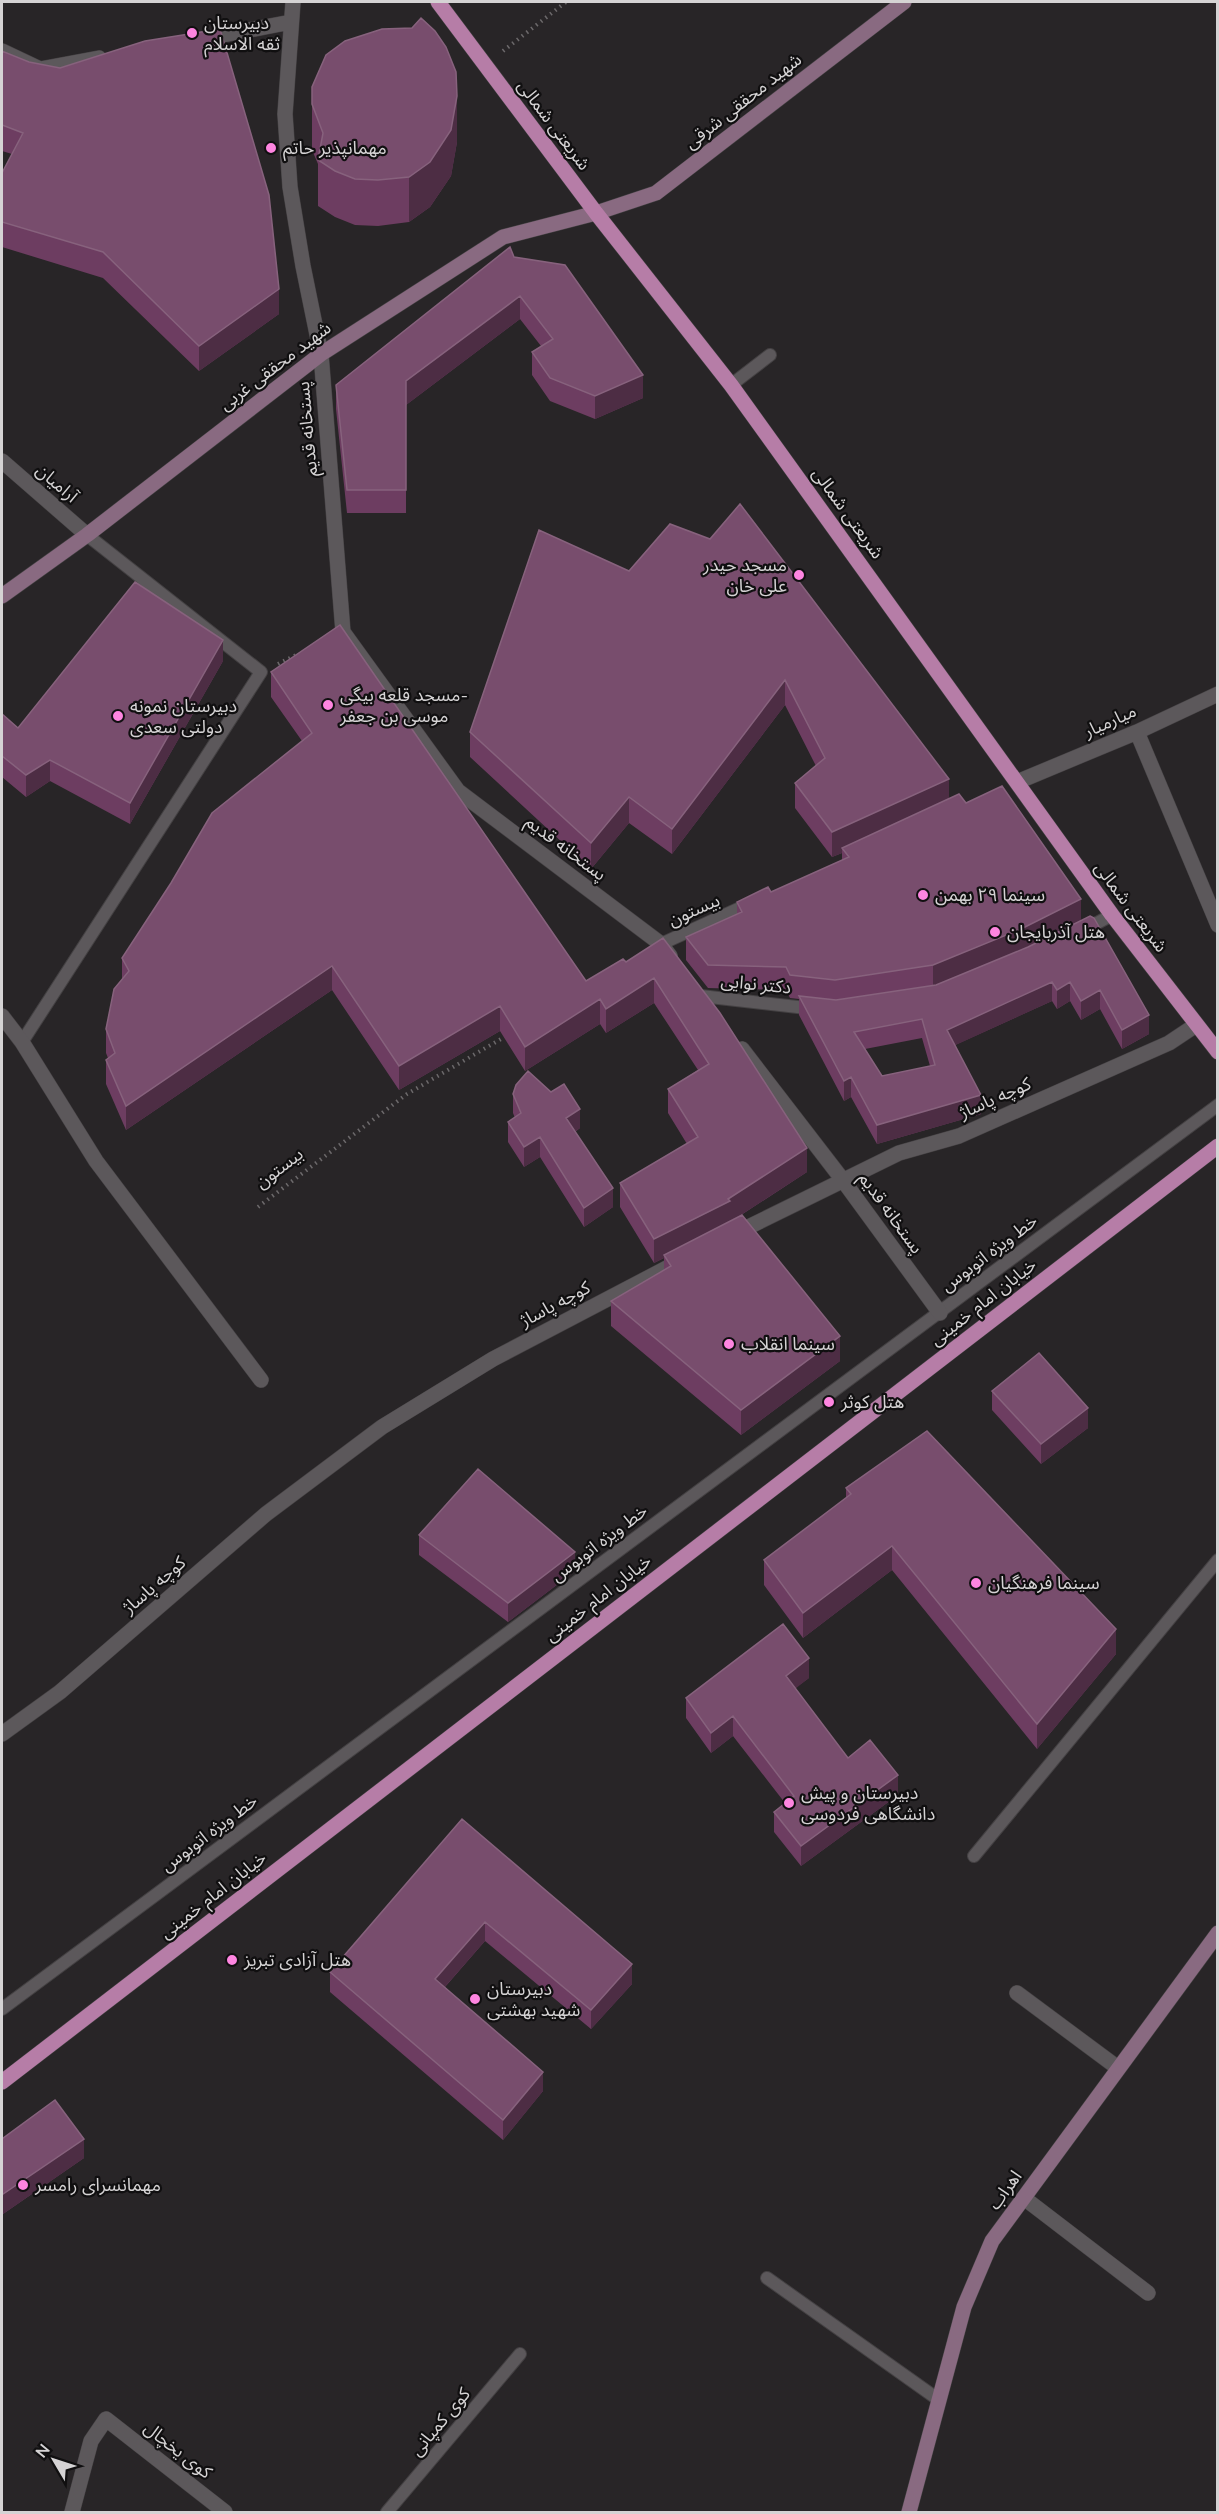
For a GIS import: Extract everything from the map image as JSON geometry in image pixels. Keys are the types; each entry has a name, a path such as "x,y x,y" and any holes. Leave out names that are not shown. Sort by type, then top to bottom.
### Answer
{"main road":[{"name":"شریعتی شمالی","path":"438,2 596,213 731,385 1013,784 1218,1052"},
{"name":"خیابان امام خمینی","path":"2,2082 1218,1146"}],"street":[{"name":"پستخانه قدیم","path":"293,2 285,114 290,187 321,354 343,632 458,791 661,944 681,970"},
{"name":"شهید محققی شرقی","path":"596,213 656,193 904,2"},
{"path":"188,41 291,22"},
{"path":"2,51 40,69 120,54"},
{"name":"شهید محققی غربی","path":"2,596 87,535 321,354 503,237 596,213"},
{"name":"آرامیان","path":"2,461 87,535"},
{"name":"میارمیار","path":"1013,784 1137,732 1218,694"},
{"path":"1137,732 1218,925"},
{"path":"698,992 715,1015"},
{"path":"2,1016 22,1042 96,1161 261,1380"},
{"name":"کوچه پاساژ","path":"716,1243 842,1179 899,1153 958,1136 1168,1043 1196,1025"},
{"name":"پستخانه قدیم","path":"729,1033 842,1179 940,1313"},
{"name":"کوچه پاساژ","path":"2,1734 60,1692 266,1514 382,1427 493,1359 695,1254"},
{"name":"اهراب","path":"909,2512 964,2307 992,2241 1218,1933"},
{"path":"1017,1993 1118,2068"},
{"path":"1024,2198 1148,2293"},
{"name":"کوی یخچال","path":"72,2512 91,2441 106,2419 225,2512"}],"lane":[{"path":"731,385 770,355"},
{"path":"22,1042 261,672 87,535"},
{"name":"بیستون","path":"661,944 759,900"},
{"path":"1076,934 1112,915"},
{"name":"دکتر نوایی","path":"698,992 824,1010"},
{"name":"خط ویژه اتوبوس","path":"2,2009 1218,1105"},
{"path":"974,1856 1218,1560"},
{"path":"767,2278 939,2400"},
{"name":"کوی کمپانی","path":"387,2512 520,2354"}],"path":[{"path":"485,66 566,2"},
{"path":"261,672 302,652"},
{"name":"بیستون","path":"258,1207 406,1095 508,1034"}],"building":[{"path":"421,18 435,31 446,47 456,72 457,96 451,130 430,162 409,177 378,180 355,179 335,171 318,160 323,133 312,104 312,87 326,55 345,41 382,29 412,28"},
{"path":"220,29 269,195 279,289 199,346 103,252 2,222 2,173 23,133 2,125 2,51 29,62 60,68 145,41"},
{"path":"510,247 514,257 565,265 643,375 595,396 550,378 532,352 553,339 520,296 406,381 406,490 347,490 336,385"},
{"path":"740,504 949,779 832,832 795,783 825,758 785,680 672,829 629,797 591,843 470,732 539,530 629,571 670,524 710,539"},
{"name":"دبیرستان نمونه دولتی سعدی","path":"135,582 223,640 130,803 50,760 26,775 2,756 2,714 18,728"},
{"path":"340,625 586,981 623,959 626,962 663,938 720,1013 807,1148 728,1199 730,1201 654,1239 620,1183 698,1137 668,1089 709,1064 654,978 606,1009 600,999 525,1047 500,1006 399,1066 332,966 126,1106 106,1060 115,1053 106,1029 114,989 129,971 122,958 171,883 212,813 312,733 271,672"},
{"path":"1002,786 1081,899 1021,929 933,965 835,980 790,975 786,967 708,965 686,937 742,912 737,902 768,887 771,892 849,857 842,848 959,794 966,803"},
{"path":"1090,916 1094,918 1149,1015 1122,1030 1100,990 1081,1001 1070,982 1057,990 1052,982 947,1030 981,1095 877,1125 851,1077 844,1081 799,996 836,1000 936,985 1028,947","holes":["922,1019 935,1065 882,1076 854,1032"]},
{"path":"528,1071 551,1092 564,1084 580,1109 566,1118 613,1188 584,1208 540,1137 524,1147 508,1122 521,1113 513,1094 516,1085"},
{"name":"سینما انقلاب","path":"742,1215 840,1336 741,1410 611,1301 671,1266 664,1255"},
{"path":"1039,1353 1088,1408 1041,1444 992,1391"},
{"name":"سینما فرهنگیان","path":"927,1431 1116,1629 1037,1724 892,1546 803,1613 764,1560 851,1494 846,1488"},
{"path":"478,1469 575,1552 508,1603 419,1535"},
{"path":"783,1624 809,1658 786,1676 848,1758 870,1740 898,1775 801,1846 774,1812 794,1796 733,1716 711,1733 686,1698"},
{"path":"462,1819 632,1964 591,2010 485,1922 435,1979 543,2072 503,2120 330,1972"},
{"name":"مهمانسرای رامسر","path":"55,2100 84,2139 3,2194 2,2139"}],"place":[{"name":"دبیرستان ثقه الاسلام","path":"192,33"},
{"name":"مهمانپذیر حاتم","path":"271,148"},
{"name":"مسجد حیدر علی خان","path":"799,575"},
{"name":"مسجد قلعه بیگی- موسی بن جعفر","path":"328,705"},
{"name":"دبیرستان نمونه دولتی سعدی","path":"118,716"},
{"name":"سینما ۲۹ بهمن","path":"923,895"},
{"name":"هتل آذربایجان","path":"995,932"},
{"name":"سینما انقلاب","path":"729,1344"},
{"name":"هتل کوثر","path":"829,1402"},
{"name":"سینما فرهنگیان","path":"976,1583"},
{"name":"دبیرستان و پیش دانشگاهی فردوسی","path":"789,1803"},
{"name":"هتل آزادی تبریز","path":"232,1960"},
{"name":"دبیرستان شهید بهشتی","path":"475,1999"},
{"name":"مهمانسرای رامسر","path":"23,2185"}]}
